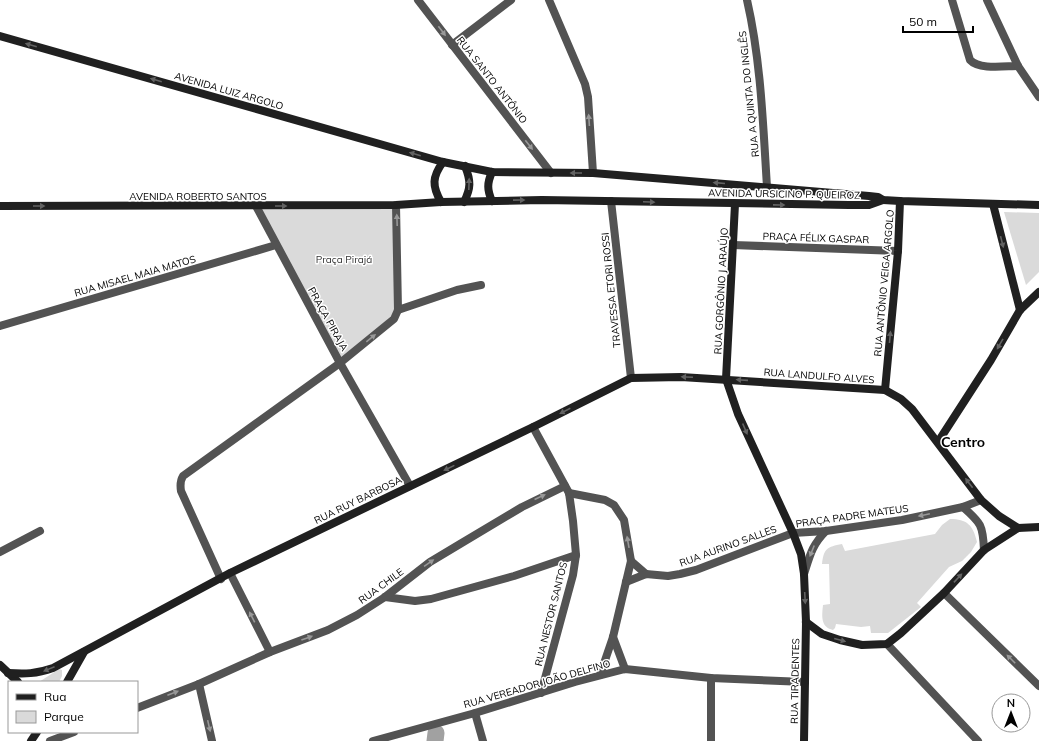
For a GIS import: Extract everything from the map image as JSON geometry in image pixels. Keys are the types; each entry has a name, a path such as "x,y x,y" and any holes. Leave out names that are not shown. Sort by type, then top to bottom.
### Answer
{"street":[{"name":"RUA SANTO ANTÔNIO","path":"418,0 551,173"},
{"path":"452,45 510,0"},
{"path":"549,0 585,84 588,97 593,173"},
{"name":"RUA A QUINTA DO INGLÊS","path":"747,0 755,48 763,117 767,186"},
{"path":"952,0 970,60 973,63 986,66 1018,66"},
{"path":"987,0 1018,66 1039,97"},
{"name":"AVENIDA LUIZ ARGOLO","path":"0,36 453,164"},
{"path":"441,202 436,193 434,177 437,169 443,162"},
{"name":"AVENIDA URSICINO P. QUEIROZ","path":"453,164 492,172 593,173 767,186 874,196 883,200"},
{"path":"464,202 470,184 465,166"},
{"path":"492,172 487,188 492,201"},
{"name":"AVENIDA URSICINO P. QUEIROZ","path":"396,205 441,202 542,200 819,206 869,205 883,200"},
{"path":"883,200 1039,205"},
{"name":"TRAVESSA ETORI ROSSI","path":"611,201 631,378"},
{"name":"RUA ANTÔNIO VEIGA ARGOLO","path":"885,390 898,251 900,201"},
{"name":"RUA GORGÔNIO J ARAÚJO","path":"726,379 735,204"},
{"path":"993,204 1020,310"},
{"path":"396,205 398,310 457,290 481,285"},
{"name":"AVENIDA ROBERTO SANTOS","path":"0,206 396,205"},
{"name":"PRAÇA PIRAJA","path":"256,206 340,363 394,319 398,310"},
{"name":"RUA MISAEL MAIA MATOS","path":"0,326 276,245"},
{"name":"PRAÇA FÉLIX GASPAR","path":"734,245 898,251"},
{"path":"938,442 991,360 1020,310 1039,292"},
{"path":"221,579 181,491 180,485 183,476 340,363 410,486"},
{"name":"RUA RUY BARBOSA","path":"8,673 30,674 53,668 230,573 533,427 631,378 681,377 726,379"},
{"path":"726,379 746,432 793,533"},
{"name":"RUA LANDULFO ALVES","path":"726,379 885,390 901,399 912,409 981,500 999,516 1018,528"},
{"name":"RUA NESTOR SANTOS","path":"533,427 567,490 573,521 576,555 573,575 541,693"},
{"path":"567,490 595,497 614,505 624,520 631,561 612,638 600,675"},
{"name":"RUA CHILE","path":"138,708 199,684 270,652 328,630 357,615 384,597 430,562 527,504 567,490"},
{"name":"PRAÇA PADRE MATEUS","path":"806,622 804,574 801,554 793,533 826,531 902,520 962,507 981,500"},
{"path":"962,507 980,524 984,538 984,550"},
{"path":"806,622 822,634 840,640 862,645 887,644 901,633 944,592 984,550 1018,528 1039,527"},
{"path":"0,552 40,531"},
{"path":"804,574 816,541 826,531"},
{"name":"RUA AURINO SALLES","path":"626,582 646,574 668,576 696,570 793,533"},
{"path":"384,597 415,601 431,599 514,576 576,555"},
{"path":"631,561 646,574"},
{"path":"230,573 270,652"},
{"path":"944,592 1039,686"},
{"name":"RUA TIRADENTES","path":"804,741 806,622"},
{"path":"612,638 625,669"},
{"path":"887,644 978,741"},
{"path":"67,681 84,652"},
{"path":"0,665 17,681"},
{"name":"RUA VEREADOR JOÃO DELFINO","path":"373,741 625,669 711,678 805,682"},
{"path":"711,678 711,741"},
{"path":"199,684 212,741"},
{"path":"475,713 483,741"},
{"path":"50,741 71,733"}],"green space":[{"name":"Praça Pirajá","path":"396,205 398,310 340,363 256,206"},
{"path":"1004,212 1039,213 1039,272 1026,285"},
{"path":"950,519 961,520 968,524 973,531 977,542 971,552 962,561 949,567 917,603 921,607 888,633 871,633 870,626 861,627 836,624 833,630 826,626 822,613 823,605 830,604 829,564 822,564 825,551 827,549 842,544 845,551 935,534 942,525"},
{"path":"59,669 62,670 62,676 60,681 41,681"}],"waterway":[{"path":"435,741 436,733"}],"district":[{"name":"Centro","path":"963,442"}]}
